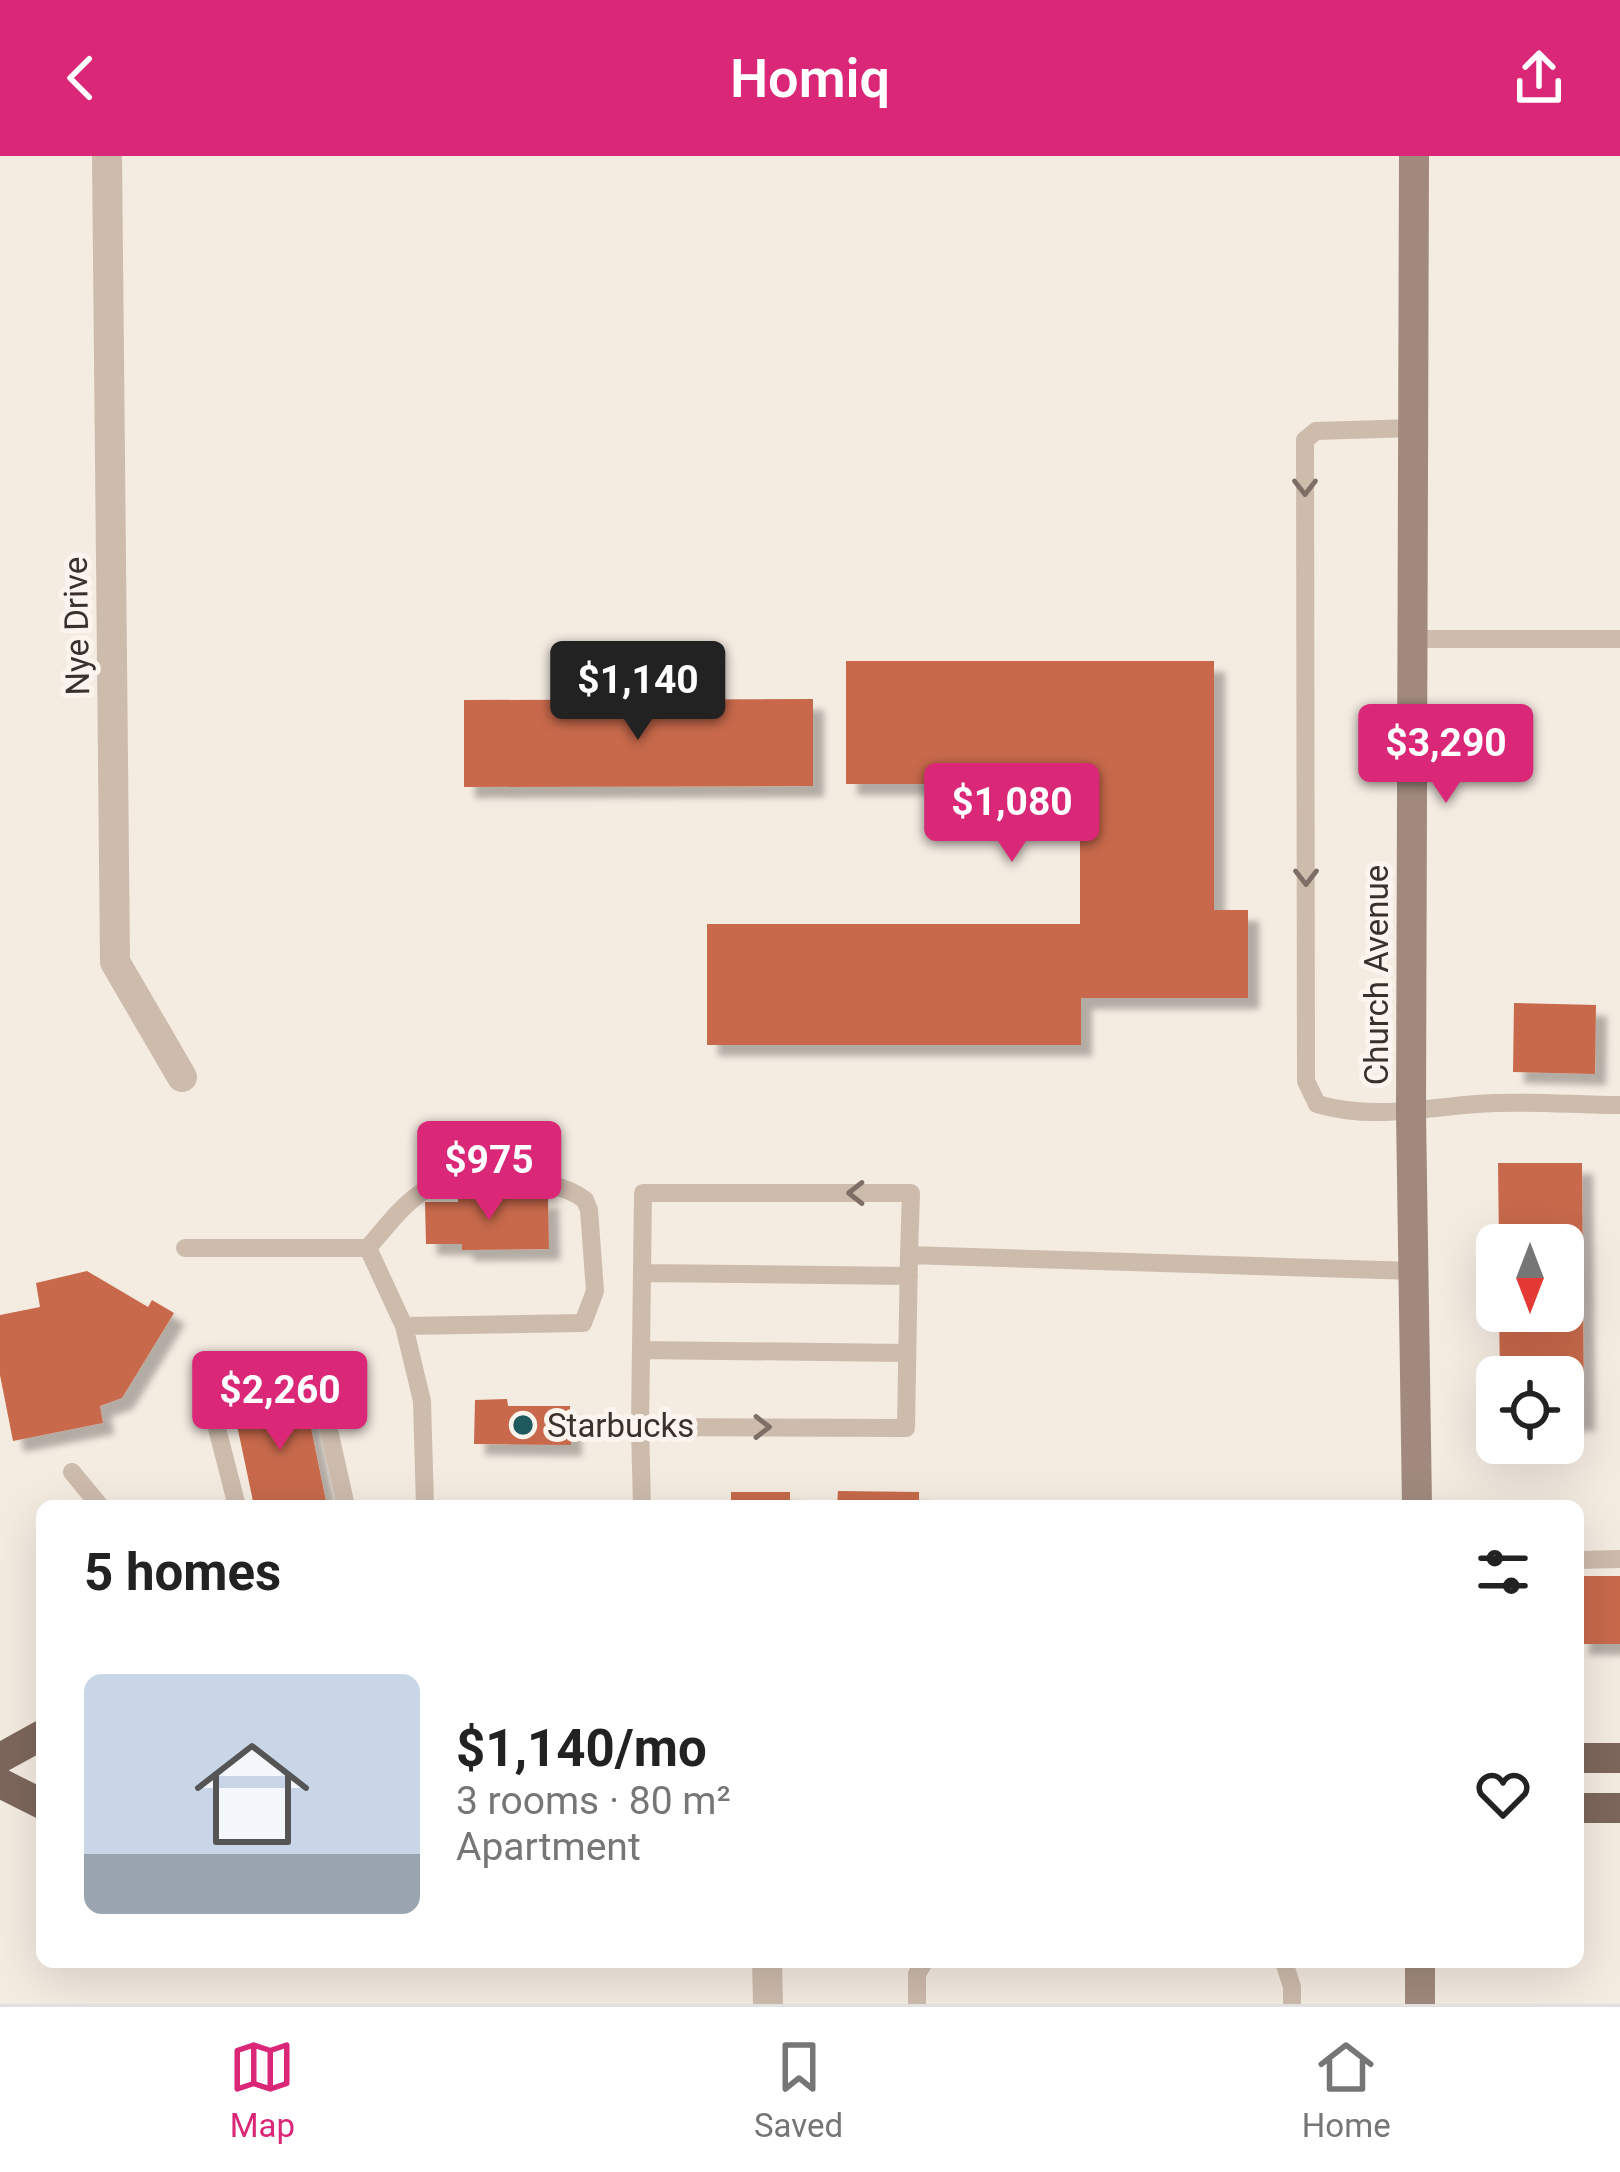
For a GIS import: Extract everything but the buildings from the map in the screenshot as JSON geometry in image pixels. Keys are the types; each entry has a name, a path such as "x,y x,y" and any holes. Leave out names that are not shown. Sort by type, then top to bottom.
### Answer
{"main road":[{"path":"0,1758 36,1738"},
{"path":"1584,1758 1620,1758"},
{"path":"0,1783 36,1801"},
{"path":"1584,1808 1620,1808"}],"street":[{"name":"Nye Drive","path":"107,156 116,962 182,1077"},
{"name":"Church Avenue","path":"1414,156 1412,1113 1417,1500"},
{"path":"767,1968 768,2004"},
{"path":"1420,1968 1420,2004"}],"lane":[{"path":"1414,428 1316,430 1305,440 1306,1081 1317,1103 1348,1113 1412,1113 1482,1103 1620,1105"},
{"path":"1414,639 1620,639"},
{"path":"185,1248 368,1248 410,1199 448,1179 537,1182 580,1195 589,1210 595,1291 583,1323 404,1326"},
{"path":"640,1427 906,1428 911,1193 643,1193 640,1427 642,1500"},
{"path":"368,1248 404,1326 422,1401 425,1500"},
{"path":"909,1255 1414,1271"},
{"path":"641,1273 909,1276"},
{"path":"641,1350 907,1353"},
{"path":"235,1500 212,1409 225,1388 301,1371 319,1386 345,1500"},
{"path":"72,1472 95,1500"},
{"path":"1584,1560 1620,1559"},
{"path":"917,2004 920,1968"},
{"path":"1286,1968 1292,2004"}],"place":[{"name":"Starbucks","path":"523,1425"}]}
